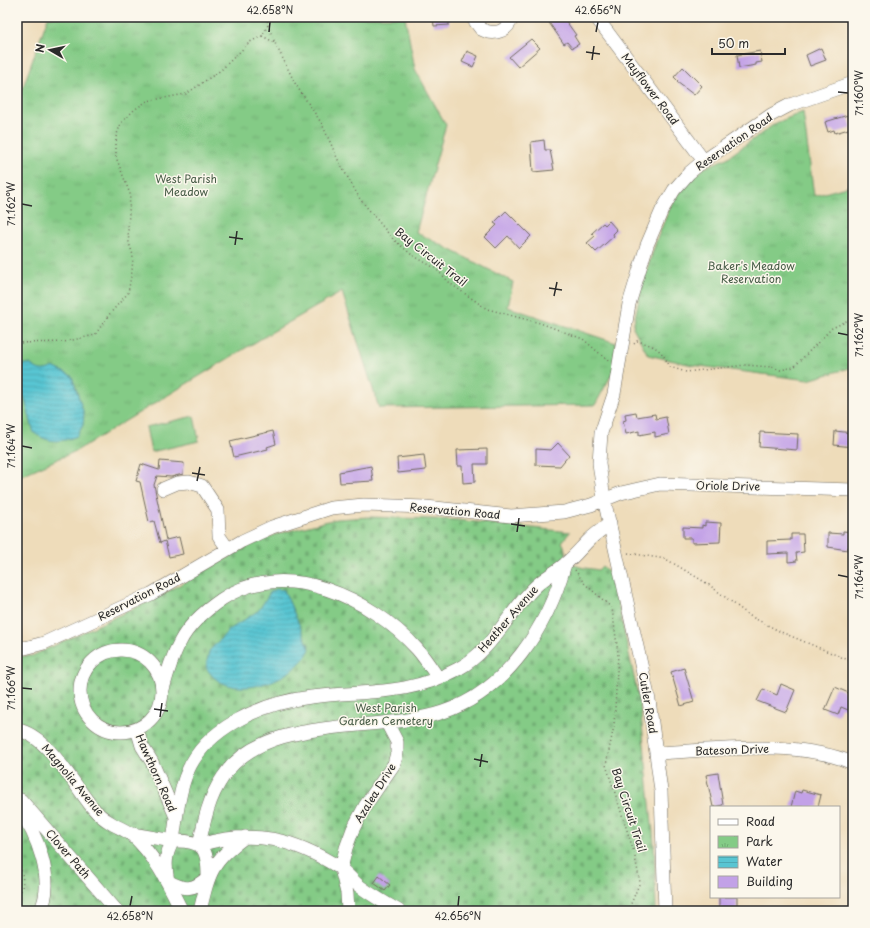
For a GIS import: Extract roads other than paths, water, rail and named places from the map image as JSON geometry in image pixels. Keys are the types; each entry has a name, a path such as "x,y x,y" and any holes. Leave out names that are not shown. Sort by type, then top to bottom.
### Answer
{"street":[{"path":"472,17 480,29 493,33 505,28 512,17"},
{"name":"Mayflower Road","path":"596,17 704,161"},
{"name":"Reservation Road","path":"17,646 25,648 44,643 151,594 272,527 332,508 364,506 426,507 511,516 564,512 591,505 604,499 600,463 601,433 614,394 629,304 647,245 659,217 674,190 704,161 771,115 790,105 853,83"},
{"path":"163,489 177,483 189,482 202,486 218,510 219,536 228,550"},
{"name":"Oriole Drive","path":"604,499 660,484 853,490"},
{"name":"Cutler Road","path":"604,499 649,700 657,754 661,791 665,911"},
{"path":"570,567 590,539 610,523"},
{"name":"Heather Avenue","path":"173,841 176,817 185,777 192,763 203,748 216,736 247,715 289,701 311,697 376,693 424,685 459,669 476,657 497,635 536,586 570,567"},
{"name":"Heather Avenue","path":"199,845 206,812 223,776 233,764 247,753 265,743 285,736 312,730 387,723 444,712 485,689 500,677 522,655 536,634 570,567"},
{"path":"162,693 161,680 155,668 146,658 134,652 122,650 109,652 97,658 88,668 82,679 80,692 83,705 89,717 99,726 111,731 124,732 136,729 153,717 158,708 171,662 180,640 204,613 230,594 253,585 276,581 317,586 338,593 361,605 382,618 417,649 438,678"},
{"name":"Azalea Drive","path":"348,911 347,893 341,869 346,848 365,806 394,764 397,742 387,723"},
{"name":"Hawthorn Road","path":"136,729 142,746 155,768 176,817"},
{"name":"Magnolia Avenue","path":"17,730 26,732 38,739 67,773 93,808 110,822 132,834 168,881 182,911"},
{"name":"Bateson Drive","path":"657,754 760,748 834,755 853,763"},
{"name":"Clover Path","path":"17,798 25,805 117,911"},
{"path":"17,808 34,838 44,864 47,884 44,903 40,911"},
{"path":"132,834 173,841 186,841 199,845 219,839 245,837 264,837 280,840 297,846 341,869 364,889 399,911"},
{"path":"173,841 168,850 165,863 168,881 178,887 192,887 199,886 208,877 219,859 230,848 245,837"},
{"path":"199,845 208,858 208,877 200,911"}],"water":[{"path":"24,364 30,364 41,370 47,370 53,367 72,376 84,414 83,425 77,436 65,440 55,441 45,439 34,433 17,371"},
{"path":"278,589 284,590 310,649 302,661 290,671 276,679 260,685 244,687 229,685 216,679 206,667 209,651 229,630 259,610 271,591"}],"park label":[{"name":"West Parish Meadow","path":"186,185"},
{"name":"Baker's Meadow Reservation","path":"751,272"},
{"name":"West Parish Garden Cemetery","path":"386,714"}]}
